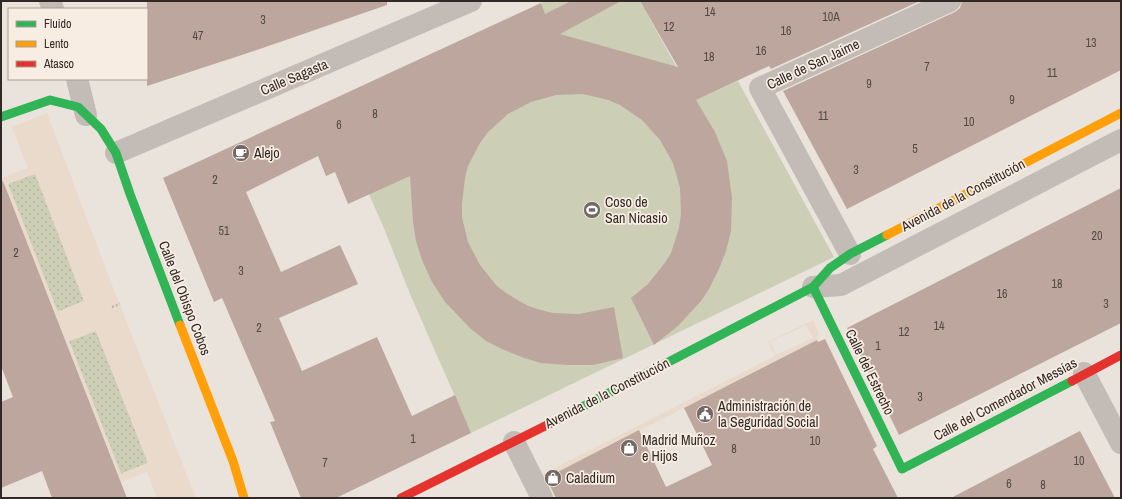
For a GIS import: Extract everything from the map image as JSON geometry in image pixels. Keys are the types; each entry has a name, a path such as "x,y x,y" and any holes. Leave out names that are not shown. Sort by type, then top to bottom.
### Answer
{"street":[{"name":"Calle de San Jaime","path":"850,254 760,88 950,1"},
{"name":"Calle Sagasta","path":"116,153 458,4"},
{"path":"77,80 86,115"},
{"name":"Calle del Obispo Cobos","path":"1,117 50,100 78,107 101,129 116,153 233,461 244,498"},
{"name":"Avenida de la Constitución","path":"401,498 514,442 813,287 830,268 850,254 1121,113"},
{"name":"Avenida de la Constitución","path":"813,287 841,285 1121,140"},
{"name":"Calle del Estrecho","path":"813,287 902,470"},
{"name":"Calle del Comendador Messías","path":"902,470 1121,354"},
{"path":"1084,373 1121,443"},
{"path":"514,442 542,498"}],"path":[{"path":"112,307 120,304"}],"green space":[{"name":"Coso de San Nicasio","path":"546,1 640,1 695,100 738,81 834,257 471,433 410,294 383,226 360,174 414,63"},
{"path":"35,173 84,301 57,312 8,184"},
{"path":"96,331 148,463 121,474 69,341"}],"shaded area":[{"path":"47,113 112,285 196,498 157,498 147,472 121,482 1,178 28,168 12,127","holes":["35,174 84,301 58,312 8,184","96,331 148,463 121,474 69,341"]},
{"path":"813,320 819,333 817,340 546,478 541,475 775,356 768,342","holes":["806,325 813,338 776,355 770,342"]}],"building":[{"path":"147,1 387,1 387,5 147,86"},
{"path":"571,1 621,1 560,34 678,67 640,1 920,1 771,69 769,66 696,100 715,132 727,161 732,198 731,231 726,251 719,269 701,301 678,326 654,345 631,298 648,284 664,264 671,253 679,228 681,214 680,188 673,163 660,140 642,120 620,105 608,100 583,94 556,95 531,102 508,114 488,132 480,143 468,166 462,204 462,217 468,242 480,265 496,285 506,293 528,306 553,313 579,314 614,307 623,358 593,365 541,363 502,349 486,341 471,329 445,302 432,282 422,260 416,241 413,222 410,176 348,204 335,172 326,176 318,156 246,192 281,272 340,245 358,284 279,318 302,371 377,337 412,416 455,395 471,433 336,498 301,498 270,422 275,421 222,298 214,302 163,178 541,3 545,14"},
{"path":"962,1 1121,1 1121,70 847,209 783,91 955,12 960,8"},
{"path":"3,181 127,498 52,498 42,471 1,488 1,402 13,397 1,366 1,182"},
{"path":"1121,188 1121,323 899,435 847,328"},
{"path":"825,339 877,446 873,449 898,498 556,498 546,478 639,430 666,487 712,465 684,408 817,340 818,342"},
{"path":"1080,431 1115,498 951,498 1012,466"}],"traffic: fast":[{"path":"1,117 50,100 78,107 101,129 116,153 180,325"},
{"path":"553,422 813,287 830,268 850,254 887,235"},
{"path":"813,287 902,469 1072,381"}],"traffic: slow":[{"path":"887,235 1121,113"},
{"path":"180,325 233,461 244,498"}],"traffic: jam":[{"path":"1072,381 1121,355"},
{"path":"401,498 553,422"}],"place":[{"name":"Alejo","path":"241,153"},
{"name":"Coso de San Nicasio","path":"592,210"},
{"name":"Administración de la Seguridad Social","path":"705,414"},
{"name":"Madrid Muñoz e Hijos","path":"629,448"},
{"name":"Caladium","path":"553,478"}]}
